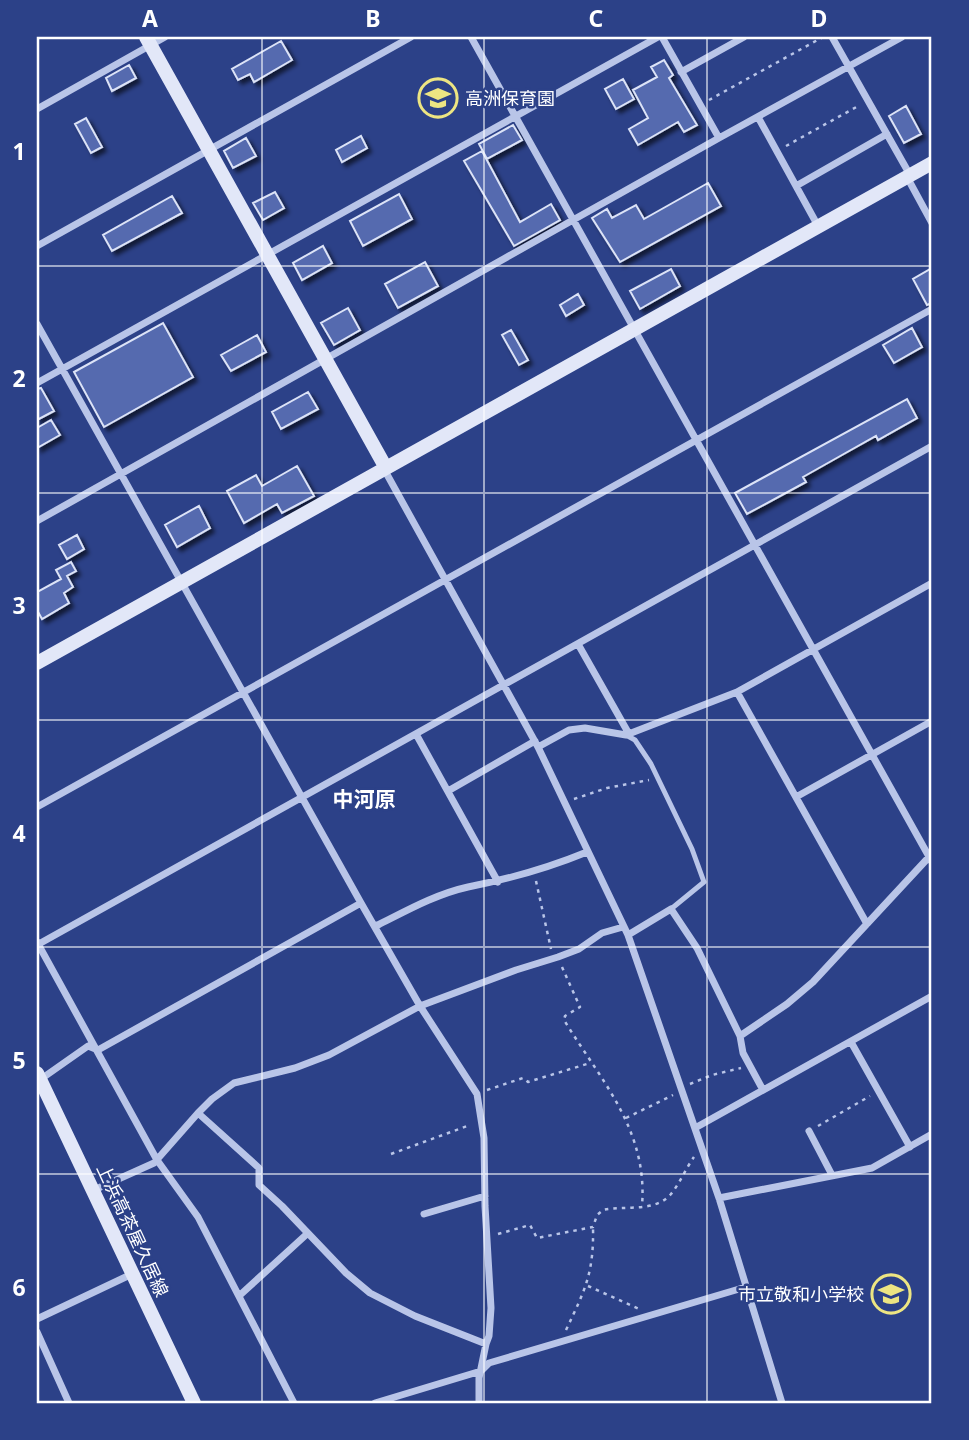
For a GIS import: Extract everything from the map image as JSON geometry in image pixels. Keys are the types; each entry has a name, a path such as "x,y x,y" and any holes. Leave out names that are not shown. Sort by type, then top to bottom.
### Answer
{"street":[{"path":"37,108 149,41 165,37"},
{"path":"37,246 411,37"},
{"path":"471,37 931,859 813,982 788,1004 740,1036"},
{"path":"37,383 660,37 719,138"},
{"path":"681,72 744,37"},
{"path":"832,37 887,134 932,223"},
{"path":"37,521 902,37"},
{"path":"149,41 537,744 626,931 719,1198 782,1403"},
{"path":"758,117 818,226"},
{"path":"796,186 887,134"},
{"path":"37,663 932,163"},
{"path":"37,807 932,309"},
{"path":"37,324 361,903 420,1006 477,1094 482,1121 491,1308 478,1403"},
{"path":"294,1403 198,1217 158,1160 37,943 932,446"},
{"path":"448,791 569,730 585,728 627,734 737,692 932,583"},
{"path":"578,643 627,734"},
{"path":"737,692 867,924"},
{"path":"796,797 932,721"},
{"path":"416,734 498,882"},
{"path":"374,925 468,887 533,872 587,852"},
{"path":"97,1050 361,903"},
{"path":"94,1190 158,1160 198,1113 234,1083 295,1068 329,1055 420,1006 555,958 579,948 602,933 626,931 671,909 697,948 740,1036 743,1053 763,1090"},
{"path":"695,1128 932,996"},
{"path":"851,1041 910,1147"},
{"path":"38,1078 88,1046 97,1050"},
{"name":"上浜高茶屋久居線","path":"38,1078 194,1403"},
{"path":"198,1113 259,1168 259,1185 346,1273 370,1293 415,1316 486,1344"},
{"path":"809,1131 832,1175"},
{"path":"719,1198 872,1168 932,1134"},
{"path":"424,1214 485,1196"},
{"path":"239,1296 309,1233"},
{"path":"37,1319 132,1274"},
{"path":"375,1403 481,1371 489,1363 747,1287"},
{"path":"37,1332 69,1403"}],"lane":[{"path":"627,734 642,749 658,777 704,881 671,909"}],"path":[{"path":"700,105 823,37"},
{"path":"777,151 868,100"},
{"path":"564,802 607,788 658,777"},
{"path":"533,872 541,895 551,948 580,1007 565,1016 564,1020 626,1118 640,1158 644,1184 642,1206"},
{"path":"477,1094 523,1078 528,1082 590,1063"},
{"path":"626,1118 712,1074 750,1066"},
{"path":"809,1131 879,1091"},
{"path":"391,1154 482,1121"},
{"path":"559,1342 588,1286 594,1248 593,1227 597,1215 603,1210 665,1201 701,1149"},
{"path":"487,1237 530,1225 537,1238 593,1227"},
{"path":"588,1286 652,1315"}],"building":[{"path":"281,41 292,60 254,82 250,74 238,80 232,69"},
{"path":"664,60 673,75 669,78 697,125 684,132 678,122 638,145 629,129 648,118 633,90 657,77 651,67"},
{"path":"129,65 136,78 112,91 106,78"},
{"path":"623,79 634,99 616,109 605,89"},
{"path":"906,106 921,134 904,143 889,116"},
{"path":"86,118 102,147 91,153 75,124"},
{"path":"513,125 522,140 487,159 479,144"},
{"path":"361,136 367,148 342,162 336,150"},
{"path":"246,138 256,156 233,168 224,151"},
{"path":"482,151 520,222 551,204 560,220 514,246 464,161"},
{"path":"708,183 721,206 620,262 592,218 607,209 612,218 636,205 644,219"},
{"path":"275,192 284,208 263,220 253,203"},
{"path":"399,194 412,219 363,246 350,221"},
{"path":"172,196 182,213 112,251 103,235"},
{"path":"323,246 332,263 302,280 293,263"},
{"path":"425,262 438,286 398,308 385,284"},
{"path":"932,268 932,303 927,305 913,279"},
{"path":"671,269 680,286 640,309 630,291"},
{"path":"578,294 584,305 566,316 560,305"},
{"path":"348,308 360,330 334,345 321,323"},
{"path":"163,323 193,377 104,427 74,372"},
{"path":"912,328 922,347 894,363 883,345"},
{"path":"511,330 528,360 519,365 502,335"},
{"path":"257,335 266,352 231,371 221,355"},
{"path":"41,388 54,411 37,420 37,389"},
{"path":"308,392 318,409 281,429 272,412"},
{"path":"907,399 917,418 878,440 876,436 803,477 806,482 747,514 735,493"},
{"path":"51,420 60,435 37,448 37,428"},
{"path":"297,466 314,496 282,513 277,504 244,523 227,491 256,475 262,486"},
{"path":"199,506 210,528 177,547 165,525"},
{"path":"77,535 84,549 67,559 59,545"},
{"path":"71,562 76,571 67,576 73,587 64,593 69,603 42,619 37,610 37,592 61,579 56,570"}],"place":[{"name":"高洲保育園","path":"438,98"},
{"name":"市立敬和小学校","path":"891,1294"}],"district":[{"name":"中河原","path":"364,799"}]}
